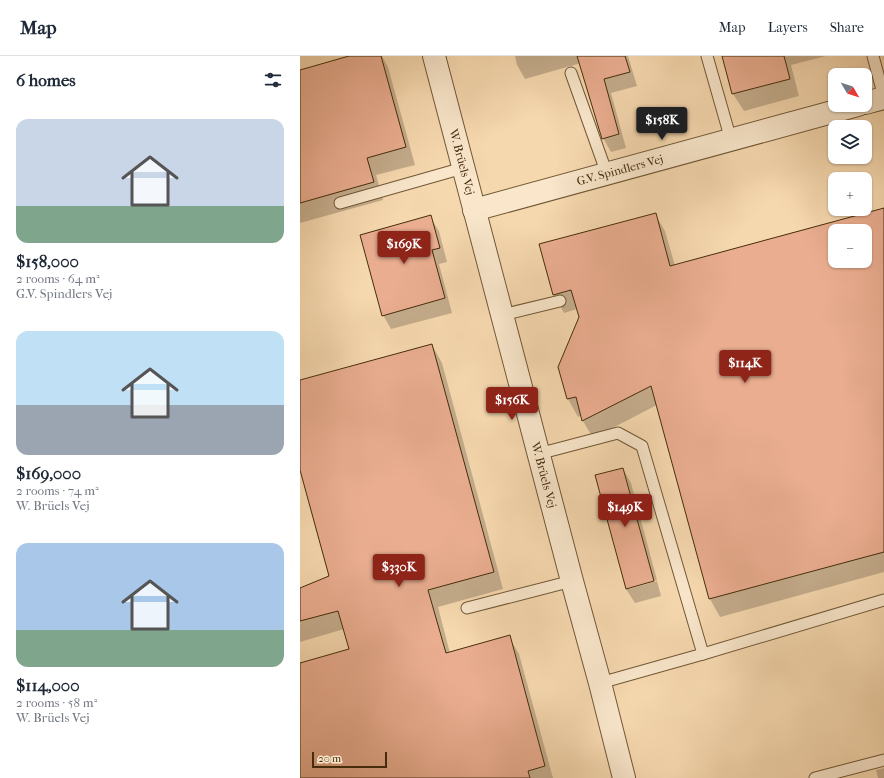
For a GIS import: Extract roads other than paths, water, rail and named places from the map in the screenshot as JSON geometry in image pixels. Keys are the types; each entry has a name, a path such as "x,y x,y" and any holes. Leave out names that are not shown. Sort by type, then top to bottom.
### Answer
{"street":[{"name":"W. Brüels Vej","path":"434,56 624,778"},
{"path":"872,101 884,97"},
{"name":"G.V. Spindlers Vej","path":"474,210 833,112"}],"lane":[{"path":"707,56 731,140"},
{"path":"873,56 884,97"},
{"path":"571,73 607,174"},
{"path":"340,203 463,168"},
{"path":"502,315 560,301"},
{"path":"538,454 618,433 642,446 703,654"},
{"path":"467,608 572,581"},
{"path":"600,683 884,600"},
{"path":"815,778 884,760"}]}
